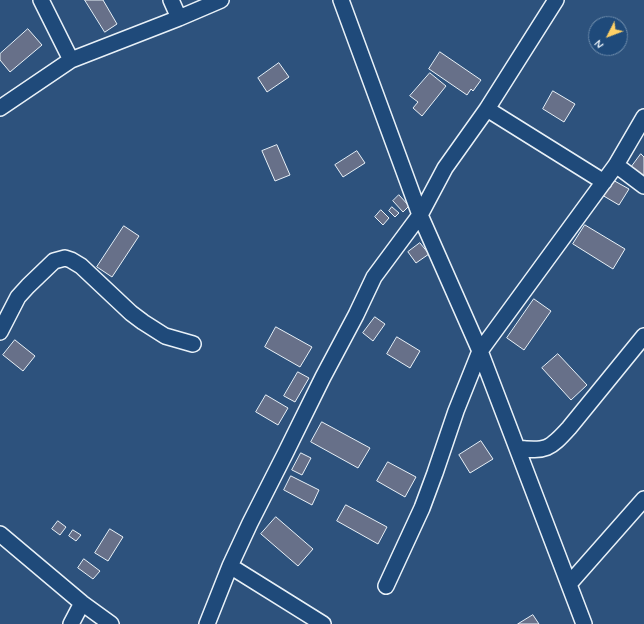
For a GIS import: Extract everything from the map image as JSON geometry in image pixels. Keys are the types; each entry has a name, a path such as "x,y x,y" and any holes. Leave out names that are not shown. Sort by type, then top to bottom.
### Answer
{"street":[{"path":"41,0 71,60"},
{"path":"171,0 179,18"},
{"path":"0,108 71,60 221,0"},
{"path":"341,0 420,215 480,351 584,624"},
{"path":"207,624 230,566 250,523 374,277 420,215 445,168 487,109 556,0"},
{"path":"487,109 604,182"},
{"path":"386,586 422,508 456,411 480,351 616,165 644,117"},
{"path":"616,165 644,186"},
{"path":"0,332 18,297 54,261 65,258 81,266 131,313 143,322 165,336 193,344"},
{"path":"517,448 545,450 556,442 644,336"},
{"path":"569,584 644,499"},
{"path":"0,534 82,603 111,624"},
{"path":"230,566 323,624"},
{"path":"71,624 82,603"}],"building":[{"path":"85,0 103,0 117,24 105,32"},
{"path":"28,29 42,45 10,72 0,60 0,54"},
{"path":"440,52 481,80 473,91 471,89 467,95 429,69"},
{"path":"279,63 289,77 267,92 258,78"},
{"path":"430,73 446,86 422,116 413,108 418,102 410,96"},
{"path":"553,91 575,104 564,122 543,109"},
{"path":"277,145 290,175 275,181 262,151"},
{"path":"357,151 365,163 343,177 335,165"},
{"path":"641,154 644,157 644,179 630,169"},
{"path":"611,179 629,189 619,205 602,195"},
{"path":"399,195 409,206 403,212 393,201"},
{"path":"392,207 399,213 395,217 389,211"},
{"path":"381,210 389,218 383,225 375,217"},
{"path":"585,225 625,249 613,269 573,244"},
{"path":"124,226 139,236 112,277 97,267"},
{"path":"420,243 429,254 416,263 408,252"},
{"path":"534,299 551,311 524,350 507,338"},
{"path":"375,317 385,324 373,341 363,333"},
{"path":"276,327 312,347 300,367 265,347"},
{"path":"397,337 420,351 410,368 387,354"},
{"path":"15,340 35,356 23,371 3,355"},
{"path":"558,354 587,385 571,400 542,368"},
{"path":"298,372 309,378 295,402 284,396"},
{"path":"266,395 288,408 278,425 256,412"},
{"path":"322,422 370,448 358,468 311,442"},
{"path":"481,441 493,459 470,473 459,455"},
{"path":"301,453 311,458 302,475 292,470"},
{"path":"388,462 416,477 405,497 377,481"},
{"path":"291,476 319,490 312,505 284,490"},
{"path":"346,505 387,527 378,544 337,521"},
{"path":"276,517 313,549 298,566 261,534"},
{"path":"58,521 66,527 60,535 52,529"},
{"path":"110,529 123,537 108,561 95,553"},
{"path":"73,530 81,535 76,541 69,536"},
{"path":"84,559 100,571 93,579 78,568"},
{"path":"533,615 539,624 518,624"}]}
